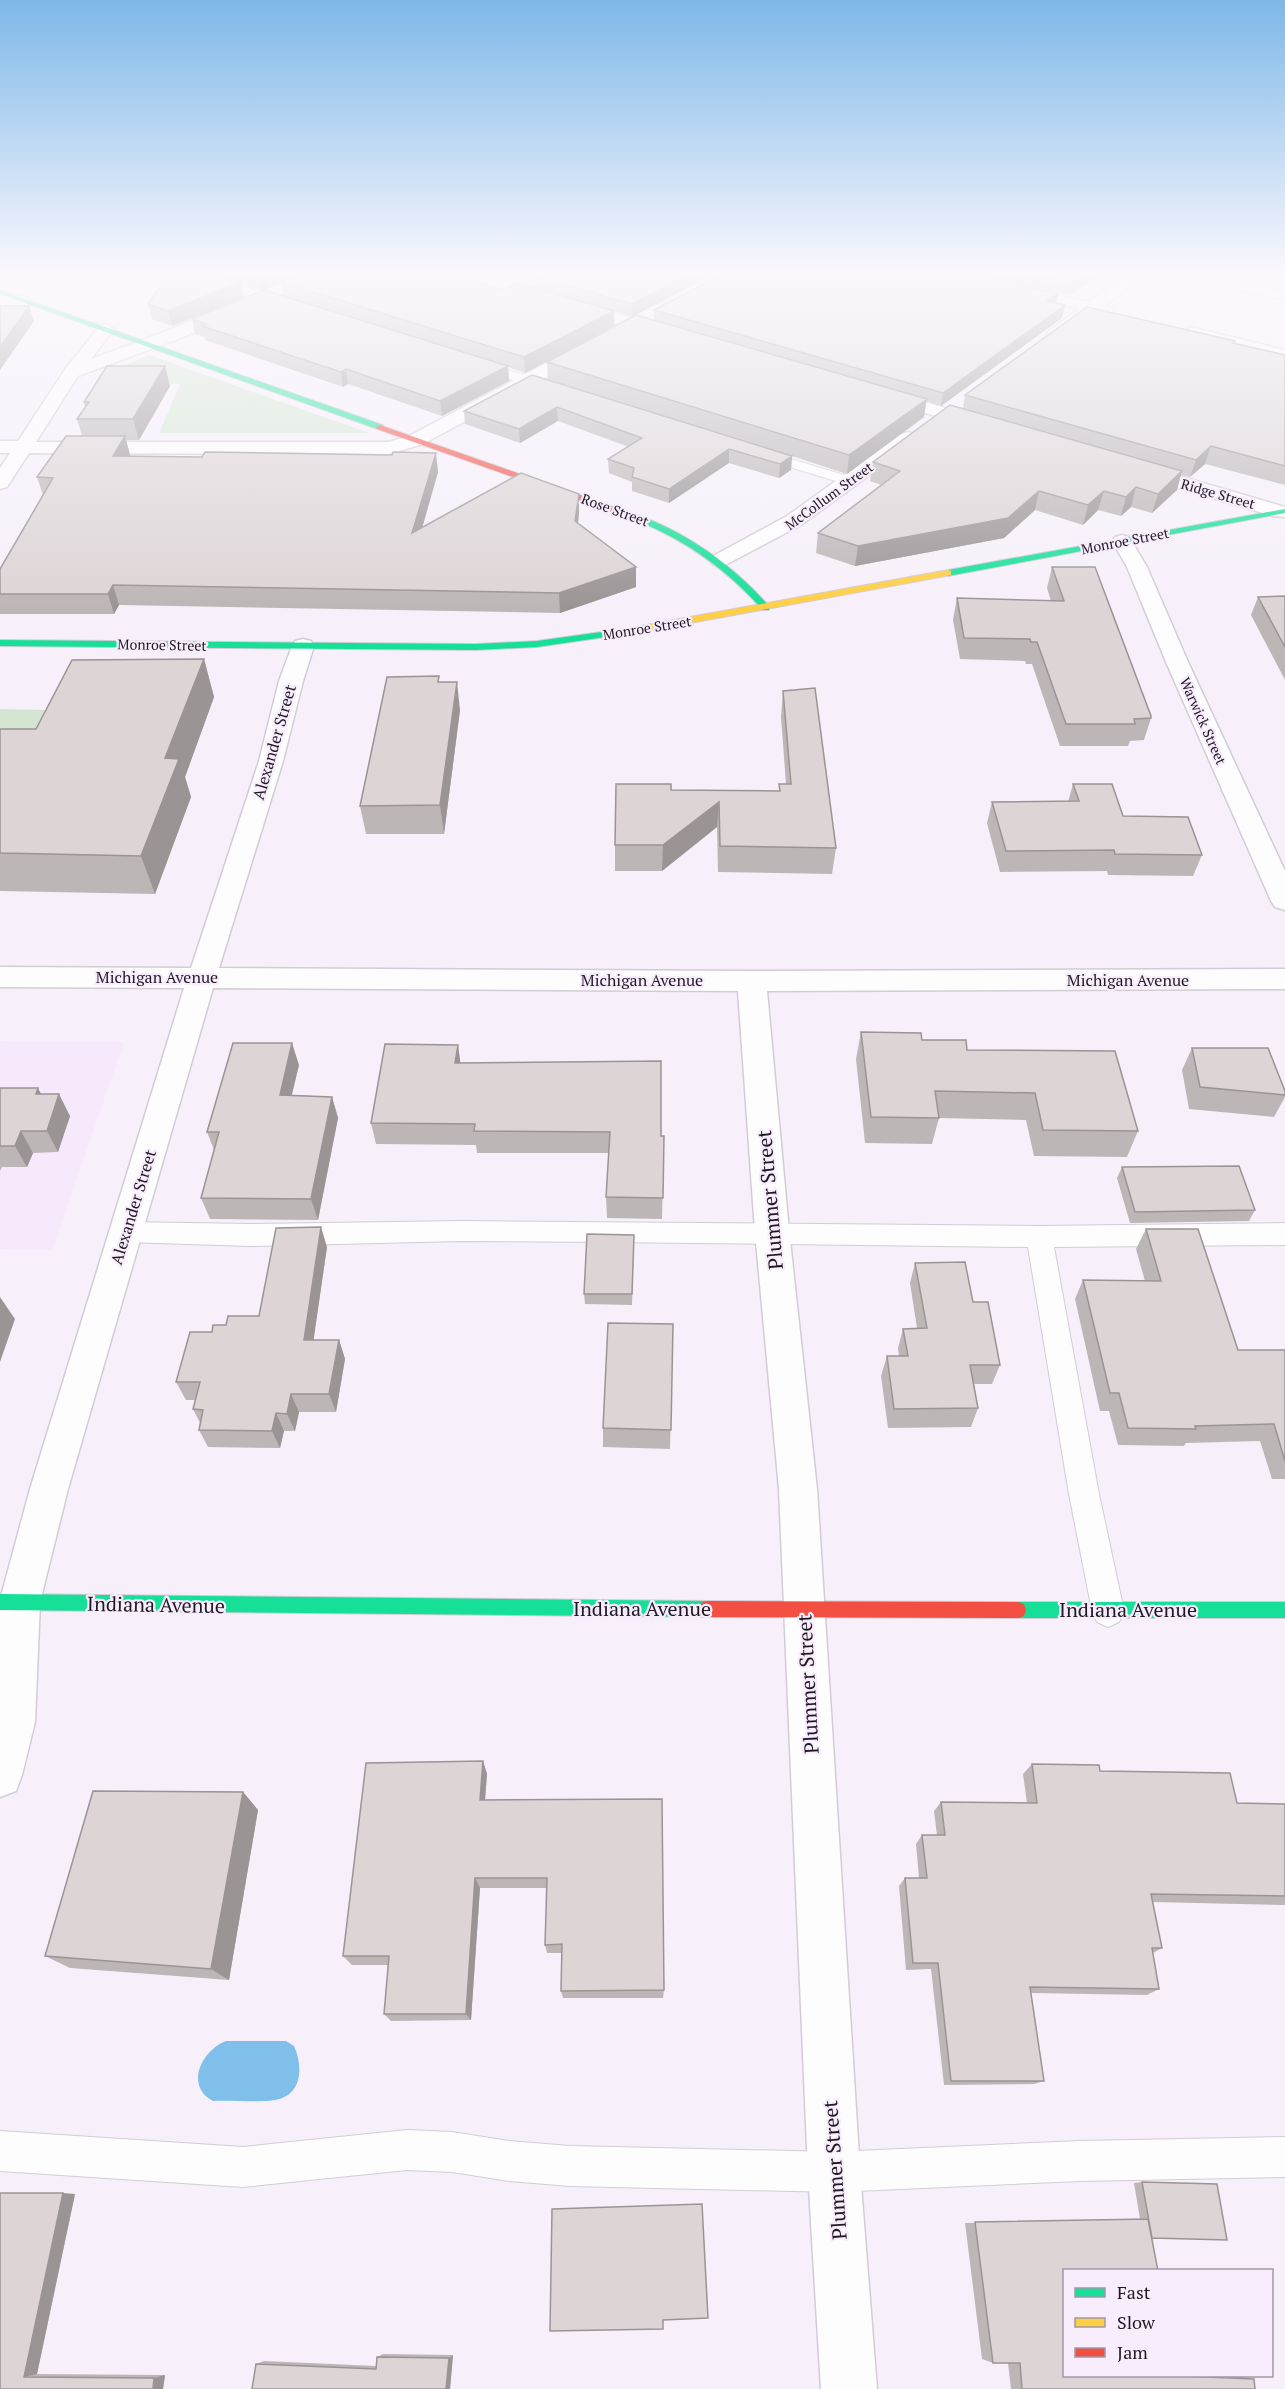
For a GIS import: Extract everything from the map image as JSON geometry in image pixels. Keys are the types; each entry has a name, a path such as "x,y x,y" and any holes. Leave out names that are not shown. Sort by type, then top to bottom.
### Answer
{"main road":[{"name":"Rose Street","path":"267,386 654,524 703,547 720,560 766,608"},
{"name":"Monroe Street","path":"0,643 476,647 537,644 766,608 1283,511"},
{"name":"Indiana Avenue","path":"10,1602 804,1610 1285,1610"}],"street":[{"path":"0,483 63,386"},
{"path":"0,447 389,448 416,440 516,386"},
{"path":"861,389 1004,430"},
{"name":"McCollum Street","path":"720,560 747,549 787,527 961,401"},
{"name":"Ridge Street","path":"1121,465 1283,511"},
{"name":"Warwick Street","path":"1122,541 1137,567 1181,672 1285,901"},
{"name":"Alexander Street","path":"0,1775 13,1722 10,1602 51,1481 202,977 271,761 288,691 303,646"},
{"name":"Michigan Avenue","path":"0,977 752,981 1285,979"},
{"name":"Plummer Street","path":"752,981 772,1231 798,1489 834,2172 849,2389"}],"lane":[{"path":"544,386 563,392"},
{"path":"742,448 849,481"},
{"path":"126,1232 179,1235 772,1231 1039,1237 1285,1234"},
{"path":"1039,1237 1084,1494 1108,1611"},
{"path":"0,2151 243,2167 407,2150 452,2152 509,2161 570,2166 834,2172 1080,2162 1285,2157"}],"shaded area":[{"path":"0,1041 124,1042 52,1250 0,1249"}],"green space":[{"path":"179,386 238,386 369,433 159,433"},
{"path":"0,709 45,710 23,755 0,754"}],"water":[{"path":"226,2041 286,2041 294,2046 299,2062 296,2086 284,2097 275,2100 213,2101 199,2087 198,2078 204,2060 210,2052"}],"building":[{"path":"94,386 153,386 133,419 77,419 89,402 84,402"},
{"path":"397,386 468,386 440,401"},
{"path":"510,386 569,386 792,456 780,464 729,449 669,489 632,477 634,468 608,459 642,438 557,407 519,429 464,411"},
{"path":"627,386 884,386 927,399 849,455"},
{"path":"920,386 952,386 943,393"},
{"path":"977,386 1285,386 1285,466 1211,446 1196,460 965,395"},
{"path":"950,405 1182,471 1158,494 1136,487 1126,497 1104,491 1088,505 1039,491 1008,518 858,546 818,533 900,471 873,462"},
{"path":"66,436 125,436 113,456 202,457 205,452 392,455 393,452 436,453 412,533 521,473 579,494 575,521 636,567 559,593 113,585 108,594 0,594 0,569 53,478 37,477"},
{"path":"1052,567 1095,567 1151,718 1134,719 1135,724 1066,724 1037,642 1031,642 1030,639 964,638 957,598 1064,601"},
{"path":"1285,596 1285,647 1258,597"},
{"path":"204,659 165,758 179,759 141,856 0,853 0,729 36,729 72,660"},
{"path":"439,676 438,682 457,682 440,805 360,806 387,677"},
{"path":"815,688 836,848 720,846 719,802 663,845 615,845 616,784 671,784 671,790 780,791 779,784 791,784 783,691"},
{"path":"1073,784 1112,784 1123,816 1188,817 1202,855 1115,854 1114,850 1006,851 992,802 1079,801"},
{"path":"861,1032 921,1033 922,1040 966,1040 967,1050 1115,1051 1138,1131 1043,1130 1035,1093 935,1091 939,1118 871,1117"},
{"path":"233,1043 292,1043 280,1095 332,1097 311,1199 201,1198 219,1132 207,1132"},
{"path":"385,1044 458,1045 455,1063 661,1061 661,1136 664,1136 663,1198 606,1197 610,1132 474,1131 475,1124 371,1123"},
{"path":"1192,1048 1268,1048 1285,1095 1200,1087"},
{"path":"0,1088 38,1088 36,1094 59,1094 47,1131 21,1131 15,1146 0,1146"},
{"path":"1239,1166 1255,1210 1135,1212 1122,1167"},
{"path":"321,1227 304,1340 339,1340 329,1394 291,1394 287,1414 276,1413 272,1431 199,1430 203,1410 193,1409 200,1382 176,1382 190,1332 212,1332 213,1325 226,1325 228,1316 259,1316 276,1228"},
{"path":"1146,1229 1198,1229 1238,1350 1285,1350 1285,1461 1274,1424 1195,1426 1196,1429 1128,1428 1119,1393 1110,1393 1083,1280 1161,1281"},
{"path":"587,1234 634,1235 632,1294 584,1294"},
{"path":"965,1262 973,1302 988,1302 1000,1365 970,1365 978,1408 894,1409 887,1356 908,1356 903,1329 927,1328 915,1263"},
{"path":"608,1323 673,1324 671,1430 603,1428"},
{"path":"483,1761 480,1800 662,1799 664,1990 561,1991 562,1944 545,1945 547,1878 475,1878 466,2014 384,2014 389,1956 343,1956 366,1763"},
{"path":"1032,1764 1099,1765 1100,1771 1230,1773 1237,1803 1285,1804 1285,1896 1151,1894 1162,1948 1152,1948 1159,1989 1030,1987 1044,2081 951,2081 938,1963 913,1963 905,1878 927,1878 922,1835 945,1835 941,1802 1037,1803"},
{"path":"93,1791 243,1792 211,1969 45,1956"},
{"path":"1142,2182 1217,2184 1227,2240 1152,2238"},
{"path":"0,2193 63,2193 24,2377 154,2378 153,2389 0,2389"},
{"path":"702,2204 708,2318 663,2320 663,2329 550,2331 552,2209"},
{"path":"1148,2219 1158,2269 1063,2269 1063,2377 1254,2379 1255,2389 1022,2389 1020,2363 993,2363 975,2222"},
{"path":"377,2357 449,2358 446,2389 252,2389 256,2364 376,2369"}],"traffic: fast":[{"path":"266,386 380,427"},
{"path":"948,573 1285,511"},
{"path":"643,520 695,545 739,580 766,608"},
{"path":"0,643 476,647 537,644 630,631"},
{"path":"0,1602 707,1609"},
{"path":"1018,1610 1285,1610"}],"traffic: slow":[{"path":"630,631 948,573"}],"traffic: jam":[{"path":"380,427 643,520"},
{"path":"707,1609 1018,1610"}]}
